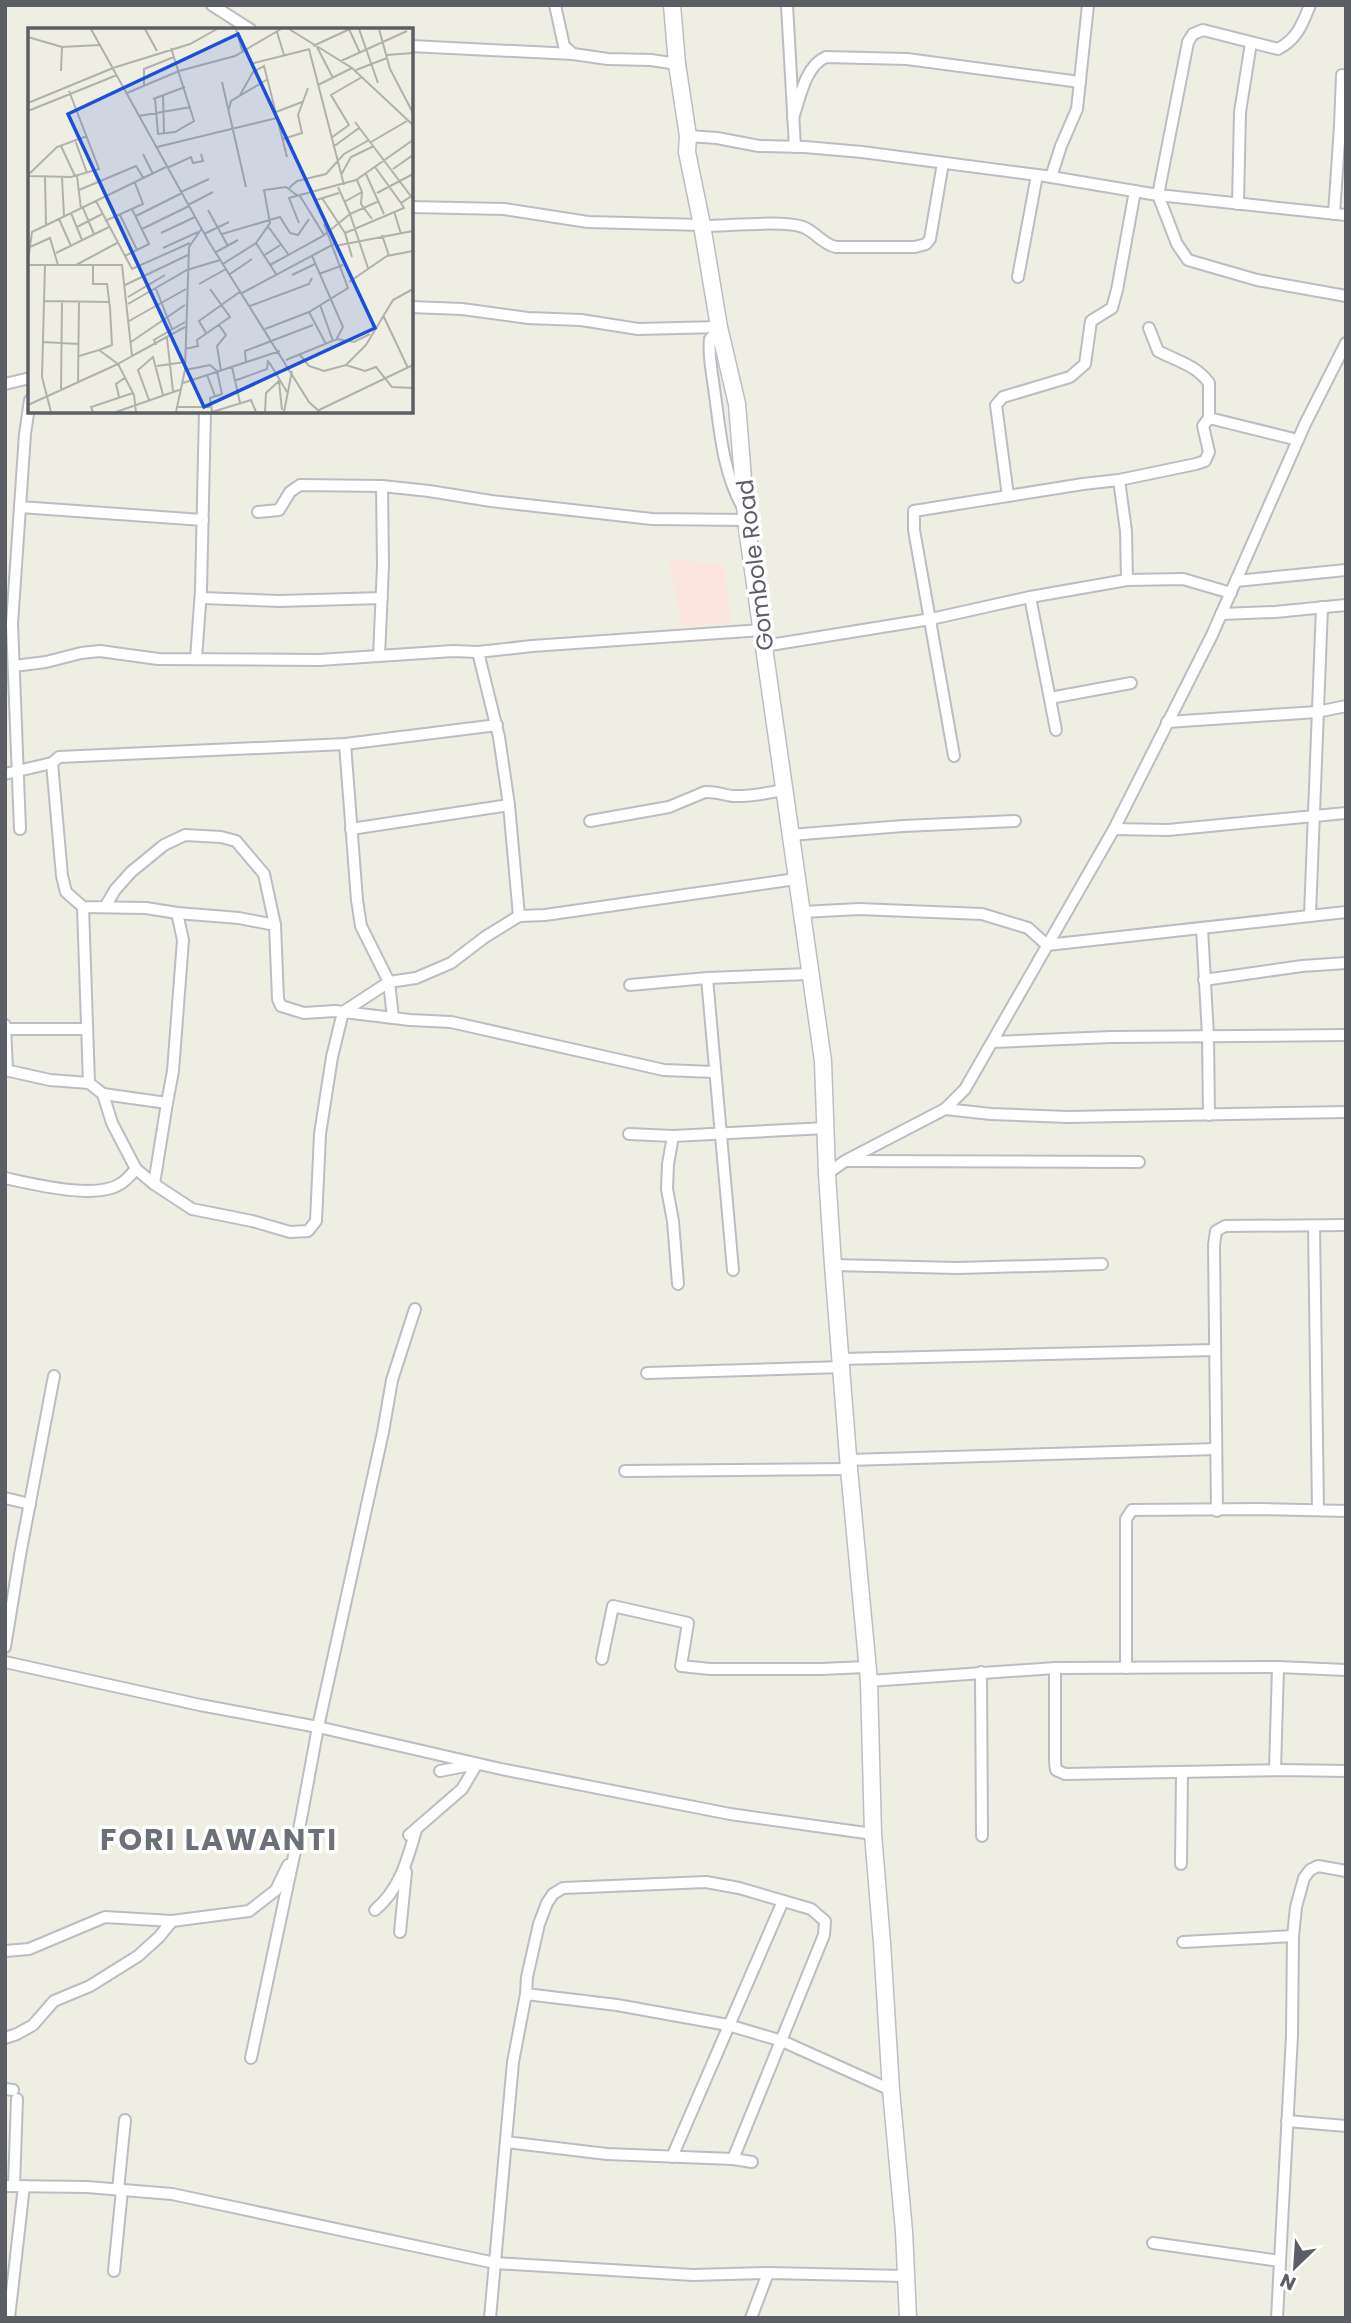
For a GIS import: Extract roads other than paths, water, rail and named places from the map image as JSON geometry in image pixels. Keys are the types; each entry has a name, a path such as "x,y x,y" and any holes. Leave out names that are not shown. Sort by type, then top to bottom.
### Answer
{"street":[{"path":"212,5 248,28"},
{"path":"555,5 564,46 573,54"},
{"name":"Gombole Road","path":"672,5 677,64 688,136 687,152 703,226 719,328 737,404 746,517 823,1061 833,1265 868,1674 873,1834 904,2231 908,2318"},
{"path":"787,5 795,147"},
{"path":"1051,177 1077,109 1088,5"},
{"path":"1310,5 1297,35 1290,43 1278,49 1203,30 1193,34 1188,42 1158,195 1177,244 1188,260 1257,280 1346,296"},
{"path":"1238,204 1240,112 1251,43"},
{"path":"413,46 573,54 677,64"},
{"path":"793,118 808,76 818,61 826,57 906,59 1080,82"},
{"path":"688,136 759,146 795,147 943,163 1158,195 1340,214 1342,75"},
{"path":"413,208 504,209 588,222 703,226 793,225 812,231 827,246 915,247 926,244 930,239 943,163"},
{"path":"1018,277 1037,175"},
{"path":"1008,496 996,405 1003,397 1070,377 1085,364 1091,321 1112,308 1135,191"},
{"path":"413,306 462,309 528,318 581,320 638,329 719,328"},
{"path":"954,755 914,530 914,511 1083,484 1119,481 1205,461 1209,452 1203,426 1209,418 1209,383 1196,369 1158,351 1149,328"},
{"path":"827,1174 845,1161 945,1109 965,1089 1114,829 1222,614 1298,440 1343,356 1346,343"},
{"path":"5,384 28,378"},
{"path":"20,829 14,666 9,652 29,413"},
{"path":"196,659 201,598 205,413"},
{"path":"1209,418 1298,440"},
{"path":"1119,481 1126,531 1127,580"},
{"path":"258,512 279,510 290,492 300,485 382,486 503,503 652,519 746,517"},
{"path":"379,656 382,486"},
{"path":"20,507 203,520"},
{"path":"1236,581 1346,570"},
{"path":"14,666 100,652 158,659 319,660 453,651 478,652 532,646 763,638 931,619 1030,597 1127,580 1183,579 1231,593"},
{"path":"1030,597 1056,730"},
{"path":"201,598 279,601 382,598"},
{"path":"1222,614 1346,605"},
{"path":"1310,915 1322,607"},
{"path":"478,652 496,725 509,805 519,916"},
{"path":"1050,698 1131,683"},
{"path":"1167,722 1317,712 1346,706"},
{"path":"5,774 52,763 59,757 345,744 496,725"},
{"path":"345,744 361,926 388,982 393,1018"},
{"path":"52,763 62,876 66,891 83,907 146,908 239,918 275,925"},
{"path":"590,821 669,807 705,792 751,796 784,789"},
{"path":"351,829 509,805"},
{"path":"1114,829 1168,830 1346,813"},
{"path":"790,835 1015,821"},
{"path":"104,907 131,872 164,845 185,835 221,836 236,841 264,874 275,925 278,999 281,1006 304,1013 343,1012 451,1022 664,1070 714,1072"},
{"path":"103,1094 111,1123 136,1168 154,1184 192,1209 290,1232 308,1231 316,1221 320,1134 332,1057 343,1012 388,982 416,978 443,967 519,916 545,915 796,879"},
{"path":"83,907 89,1083"},
{"path":"802,912 859,909 982,914 1028,928 1047,945 1346,912"},
{"path":"154,1184 173,1071 183,940 177,913"},
{"path":"1202,928 1209,1115"},
{"path":"1204,980 1301,966 1346,963"},
{"path":"630,985 706,978 809,974"},
{"path":"706,978 733,1270"},
{"path":"86,1030 6,1027 6,1070 50,1080 89,1083 103,1094 167,1103"},
{"path":"993,1042 1346,1035"},
{"path":"945,1109 1068,1117 1346,1112"},
{"path":"629,1134 673,1136 826,1128"},
{"path":"673,1136 667,1189 673,1221 678,1284"},
{"path":"845,1161 1139,1162"},
{"path":"5,1178 66,1191 106,1189 120,1185 136,1168"},
{"path":"1217,1511 1216,1231 1225,1226 1346,1225"},
{"path":"1314,1226 1318,1510"},
{"path":"833,1265 958,1268 1102,1264"},
{"path":"251,2058 392,1380 415,1309"},
{"path":"647,1373 842,1363 1215,1350"},
{"path":"5,1647 54,1376"},
{"path":"625,1471 849,1465 1216,1449"},
{"path":"5,1498 30,1504"},
{"path":"1126,1668 1126,1519 1132,1510 1346,1511"},
{"path":"602,1659 613,1606 688,1623 681,1666 710,1669 821,1669 868,1674 1055,1668 1278,1667 1346,1670"},
{"path":"5,1662 200,1705 318,1727 477,1764 730,1814 873,1834"},
{"path":"1275,1770 1278,1667"},
{"path":"1055,1668 1056,1770 1065,1774 1346,1771"},
{"path":"981,1672 982,1836"},
{"path":"440,1771 477,1764"},
{"path":"400,1932 413,1833 462,1790 477,1764"},
{"path":"1181,1864 1182,1772"},
{"path":"5,1951 29,1949 104,1917 172,1921 249,1910 276,1890 296,1846"},
{"path":"375,1910 389,1898 408,1859"},
{"path":"1277,2318 1296,1907 1304,1878 1310,1870 1318,1866 1346,1871"},
{"path":"490,2318 513,2062 531,1958 543,1913 553,1894 563,1888 705,1882 739,1888 811,1909 825,1921 824,1935 733,2159"},
{"path":"672,2157 783,1901"},
{"path":"5,2038 33,2025 54,2001 90,1986 138,1956 172,1921"},
{"path":"1183,1942 1293,1936"},
{"path":"526,1994 617,2005 729,2025 782,2041 891,2090"},
{"path":"9,2318 14,2186 12,2093"},
{"path":"114,2271 125,2120"},
{"path":"1287,2121 1346,2126"},
{"path":"506,2142 607,2154 752,2162"},
{"path":"14,2186 173,2194 495,2263 693,2275 768,2273 905,2276"},
{"path":"1153,2243 1280,2261"},
{"path":"751,2318 768,2273"}],"district":[{"name":"FORI LAWANTI","path":"219,1839"}]}
